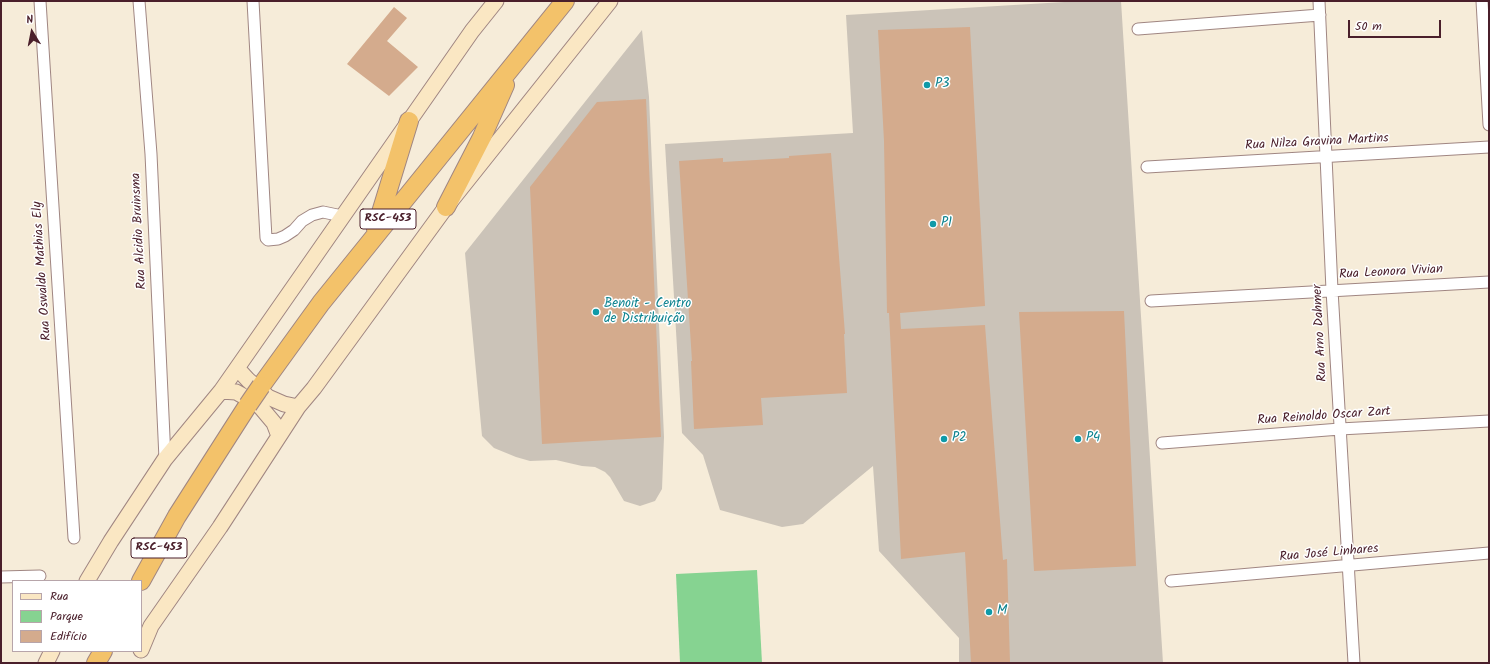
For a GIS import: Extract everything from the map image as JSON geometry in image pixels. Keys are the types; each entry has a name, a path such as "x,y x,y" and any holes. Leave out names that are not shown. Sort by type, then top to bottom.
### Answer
{"highway":[{"name":"RSC-453","path":"142,580 177,516 261,386 321,304 373,238 565,1"},
{"name":"RSC-453","path":"446,207 482,136 514,64"},
{"path":"373,238 409,121"},
{"path":"96,663 102,652"}],"main road":[{"path":"88,580 110,541 165,459 221,391 472,31 496,1"},
{"path":"142,648 152,626 220,527 298,407 314,388 446,207 610,1"},
{"path":"237,368 248,380 268,397 284,404 298,407"},
{"path":"221,391 236,392 258,404 274,423 279,436"},
{"path":"46,663 52,652"},
{"path":"135,663 140,652"}],"street":[{"name":"Rua Oswaldo Mathias Ely","path":"40,1 74,538"},
{"name":"Rua Alcidio Bruinsma","path":"139,1 151,154 165,459"},
{"path":"253,1 266,238 268,240 278,239 285,236 312,215 323,212 342,216"},
{"name":"Rua Arno Dahmer","path":"1319,1 1332,290 1354,663"},
{"path":"1484,4 1489,125"},
{"path":"1138,29 1320,15"},
{"name":"Rua Nilza Gravina Martins","path":"1147,167 1489,147"},
{"name":"Rua Leonora Vivian","path":"1151,301 1489,282"},
{"name":"Rua Reinoldo Oscar Zart","path":"1162,443 1340,429 1489,420"},
{"name":"Rua José Linhares","path":"1171,581 1489,553"},
{"path":"1,577 40,576"}],"shaded area":[{"path":"1081,1 1121,1 1163,663 959,663 959,638 879,551 873,466 803,524 782,527 720,510 703,455 682,433 665,144 853,133 846,15"},
{"name":"Benoit - Centro de Distribuição","path":"642,30 649,97 664,437 662,489 655,501 640,506 624,501 610,477 605,472 595,467 582,466 556,460 530,461 494,448 482,436 465,253"}],"green space":[{"path":"757,570 762,663 680,663 676,574"}],"building":[{"path":"394,7 407,18 387,41 418,67 389,96 347,64"},
{"path":"970,27 985,306 900,313 901,329 985,325 1003,560 1007,559 1010,663 971,663 965,552 901,559 889,313 887,313 884,141 878,30"},
{"name":"Benoit - Centro de Distribuição","path":"646,99 661,437 542,444 530,187 597,102"},
{"path":"831,153 845,334 847,393 761,398 763,425 694,429 692,361 679,161 723,158 723,162 789,158 789,156"},
{"name":"P4","path":"1124,311 1136,566 1034,571 1019,312"}],"place":[{"name":"P3","path":"927,85"},
{"name":"P1","path":"933,224"},
{"name":"Benoit - Centro de Distribuição","path":"596,312"},
{"name":"P2","path":"944,439"},
{"name":"P4","path":"1078,439"},
{"name":"M","path":"989,612"}]}
